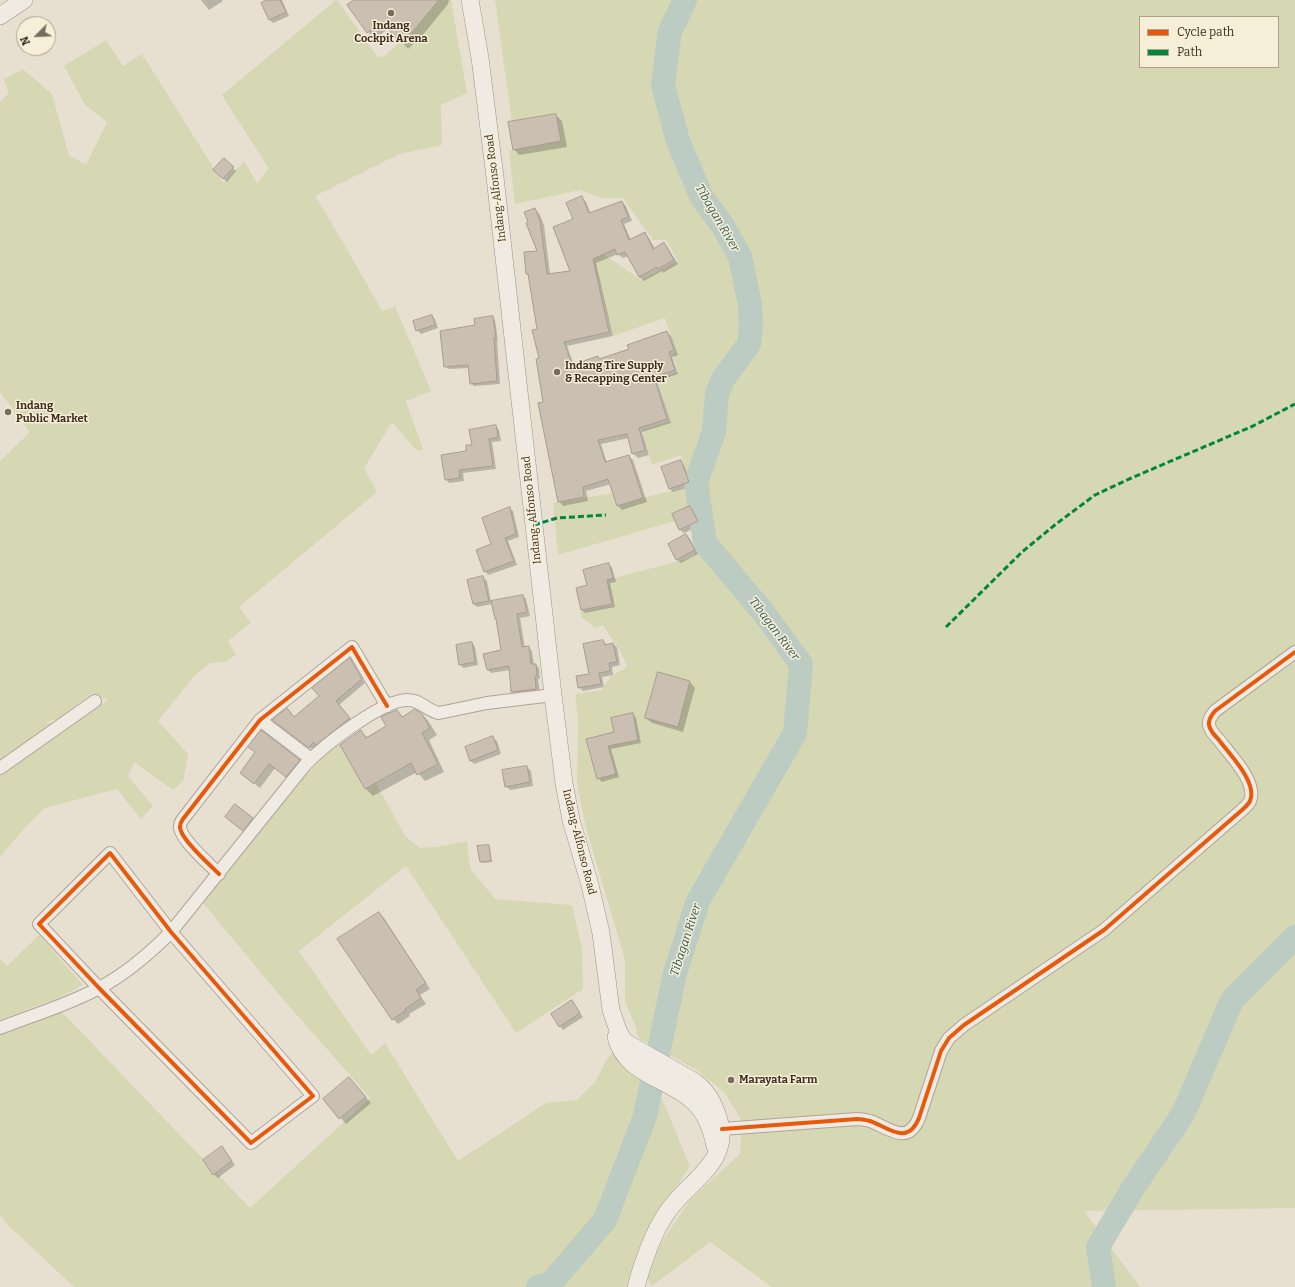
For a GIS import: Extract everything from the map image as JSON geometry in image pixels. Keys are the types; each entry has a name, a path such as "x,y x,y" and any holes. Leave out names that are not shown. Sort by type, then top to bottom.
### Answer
{"main road":[{"path":"0,16 24,0"},
{"name":"Indang-Alfonso Road","path":"470,0 480,58 494,170 553,695 567,802 598,919 608,998 617,1039 621,1050 635,1067 686,1086 698,1084 709,1096 717,1112 722,1129 720,1147 714,1160 672,1205 664,1217 651,1244 636,1287"},
{"name":"Indang-Alfonso Road","path":"612,1016 623,1040 686,1086 694,1102 706,1120 712,1134 716,1148 714,1160"}],"street":[{"path":"218,874 186,840 181,832 181,822 260,720 352,648 388,706"},
{"path":"722,1129 857,1119 871,1121 886,1130 895,1132 904,1133 911,1129 917,1123 919,1118 941,1051 950,1038 964,1025 1104,930 1242,810 1249,802 1251,796 1250,786 1246,776 1213,733 1209,725 1210,718 1215,711 1295,652"},
{"path":"0,1028 73,1000 99,988 139,961 171,932 311,759 343,733 388,706 401,701 413,700 432,711 441,712 487,703 553,695"},
{"path":"0,768 95,701"},
{"path":"260,720 311,759"},
{"path":"110,853 171,932 313,1096 251,1143 99,988 39,924 110,853"}],"green space":[{"path":"336,0 377,56 383,57 415,29 439,0 451,0 467,93 441,105 442,145 399,154 315,196 382,311 395,306 431,391 406,401 423,450 416,450 392,422 364,468 377,492 239,607 251,623 228,641 236,655 225,662 210,663 195,675 158,721 188,754 183,781 173,790 134,762 128,776 153,806 141,819 117,789 45,808 24,829 0,857 0,776 18,764 10,752 0,760 0,461 30,432 0,392 0,102 9,93 4,79 23,69 52,94 69,155 86,165 107,122 85,105 64,66 106,40 123,66 142,54 223,183 244,161 257,183 269,169 222,95","holes":["91,694 108,700 64,731 46,722 58,719"]},
{"path":"495,0 1295,0 1295,1208 1084,1211 1140,1287 772,1287 710,1242 652,1286 646,1276 659,1246 690,1200 740,1154 742,1121 724,1092 695,1069 640,1039 636,1033 637,1029 625,1002 625,960 586,828 577,783 578,719 575,694 602,690 611,676 624,669 627,665 620,651 603,625 596,628 581,617 581,611 613,605 607,580 694,557 700,512 690,506 672,514 675,521 558,555 553,503 613,493 618,506 691,486 681,455 652,465 642,430 670,421 657,379 678,372 672,354 676,352 665,318 613,336 592,257 602,253 641,280 678,261 666,240 653,240 623,198 601,198 580,190 515,204 509,151 561,141 556,114 512,122"},
{"path":"338,742 365,789 376,783 405,836 420,848 436,847 467,841 470,868 495,899 572,905 582,949 583,989 516,1033 406,866 299,951 371,1055 385,1043 458,1161 546,1103 577,1100 595,1082 607,1059 616,1048 639,1061 631,1073 651,1086 650,1094 662,1099 690,1166 646,1234 629,1287 74,1287 8,1225 0,1215 0,1034 61,1011 250,1208 370,1098 275,990 203,903 268,820 302,780"},
{"path":"39,935 83,985 61,997 0,1020 0,959 7,966"}],"building":[{"path":"267,0 280,0 286,12 269,20 261,3"},
{"name":"Indang Cockpit Arena","path":"354,0 439,0 415,29 400,43 382,22 367,33 347,5"},
{"path":"556,114 561,141 513,150 508,122"},
{"path":"224,158 234,167 223,179 213,170"},
{"path":"582,196 589,213 622,201 628,217 621,220 629,240 645,232 653,249 664,242 674,260 639,277 625,252 617,255 615,249 593,259 609,332 564,342 572,365 598,356 599,359 629,349 627,345 667,331 674,350 669,352 675,370 654,377 667,419 639,428 645,450 632,454 627,434 598,440 605,462 629,455 643,498 617,506 608,479 583,487 584,497 558,502 538,403 543,402 536,359 539,358 532,330 537,329 528,274 526,274 524,252 537,251 526,223 528,222 524,212 535,208 540,220 547,274 570,271 553,227 573,219 566,203"},
{"path":"432,315 435,325 416,331 413,321"},
{"path":"493,316 496,338 494,338 497,381 470,384 468,365 444,367 440,331 475,325 474,319"},
{"path":"496,425 498,437 489,439 493,466 459,470 460,478 445,480 441,455 466,451 466,445 472,445 469,430"},
{"path":"681,460 689,482 669,489 661,467"},
{"path":"690,506 698,521 679,530 672,514"},
{"path":"510,507 516,534 505,538 514,561 484,572 476,550 491,544 482,518"},
{"path":"686,534 695,550 676,560 668,544"},
{"path":"609,563 613,578 607,580 612,604 581,610 576,588 587,585 583,570"},
{"path":"483,576 489,601 473,604 467,580"},
{"path":"523,595 527,612 517,614 522,647 529,646 531,664 536,664 536,689 511,692 509,666 487,670 483,654 501,650 496,619 491,601"},
{"path":"603,640 605,645 613,643 617,662 609,663 610,671 599,673 601,684 578,688 576,676 589,674 583,644"},
{"path":"472,642 475,662 459,665 456,645"},
{"path":"350,658 362,679 336,701 350,718 316,745 313,742 309,748 272,720 287,708 294,717 319,696 312,688"},
{"path":"658,672 690,681 678,727 645,718"},
{"path":"415,709 422,714 430,728 422,733 438,764 417,775 411,763 365,789 340,745 361,730 366,738 386,726 381,717 387,714 397,710 402,717"},
{"path":"633,713 638,740 608,746 616,774 597,779 586,739 614,732 611,718"},
{"path":"261,730 300,760 286,777 269,764 254,784 240,773 255,752 248,747"},
{"path":"493,736 498,750 470,761 465,747"},
{"path":"527,766 530,782 505,787 502,770"},
{"path":"235,804 253,818 243,831 225,817"},
{"path":"489,845 491,861 480,862 477,846"},
{"path":"379,912 426,983 416,990 421,998 392,1020 337,939"},
{"path":"572,1000 580,1013 559,1027 551,1014"},
{"path":"349,1077 366,1097 339,1119 323,1099"},
{"path":"222,1146 232,1161 213,1175 203,1160"}],"waterway":[{"name":"Tibagan River","path":"538,1287 550,1284 605,1220 645,1116 675,973 698,901 795,733 801,664 763,612 705,543 696,483 714,431 717,394 723,379 749,344 751,328 750,304 740,257 723,226 702,198 678,141 663,85 670,31 685,0"},
{"path":"1104,1287 1098,1247 1133,1188 1183,1114 1232,1000 1295,937"}],"marked path":[{"path":"946,627 1022,552 1095,495 1253,426 1295,404"},
{"path":"534,525 557,518 606,515"}],"cycle path":[{"path":"219,874 187,841 180,830 180,826 183,819 260,720 352,647 387,706"},
{"path":"722,1129 862,1119 897,1133 909,1132 919,1118 941,1051 949,1038 964,1025 1104,930 1248,804 1251,793 1250,785 1235,760 1212,731 1209,725 1210,717 1215,711 1295,652"},
{"path":"110,853 171,932 313,1096 251,1143 99,988 39,924 110,853"}],"place":[{"name":"Indang Cockpit Arena","path":"391,13"},
{"name":"Indang Tire Supply & Recapping Center","path":"557,372"},
{"name":"Indang Public Market","path":"8,412"},
{"name":"Marayata Farm","path":"731,1080"}]}
